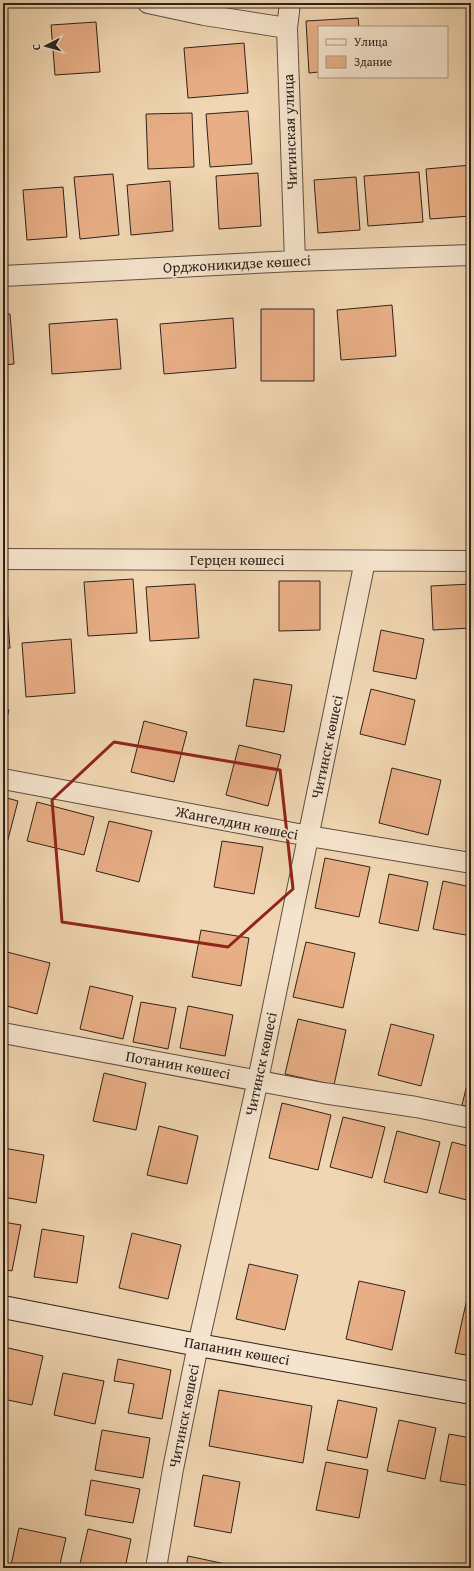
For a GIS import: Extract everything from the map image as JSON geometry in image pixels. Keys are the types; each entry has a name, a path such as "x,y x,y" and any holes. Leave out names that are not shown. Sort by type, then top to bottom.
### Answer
{"main road":[{"name":"Папанин көшесі","path":"3,1307 198,1345 471,1393"}],"street":[{"path":"148,3 204,16 287,28"},
{"name":"Читинская улица","path":"290,3 287,28 294,261"},
{"name":"Орджоникидзе көшесі","path":"3,276 294,261 471,255"},
{"name":"Герцен көшесі","path":"3,559 365,561 471,560"},
{"name":"Читинск көшесі","path":"156,1568 173,1469 198,1345 258,1080 365,561"},
{"name":"Жангелдин көшесі","path":"3,779 309,836 471,863"},
{"name":"Потанин көшесі","path":"3,1033 471,1118"}],"highlighted area":[{"path":"114,742 280,770 293,889 228,947 62,922 52,800"}],"building":[{"path":"358,18 359,26 318,26 318,72 309,73 306,21"},
{"path":"96,22 100,72 55,75 51,25"},
{"path":"244,43 248,93 188,98 184,48"},
{"path":"248,111 252,164 210,167 206,114"},
{"path":"192,113 194,167 148,169 146,114"},
{"path":"471,165 471,216 430,219 426,169"},
{"path":"419,172 423,222 368,226 364,176"},
{"path":"258,173 261,226 219,229 216,176"},
{"path":"113,174 119,235 80,239 74,177"},
{"path":"356,177 360,230 318,233 314,180"},
{"path":"170,181 173,231 131,235 127,185"},
{"path":"63,187 67,237 27,240 23,190"},
{"path":"392,305 396,356 341,360 337,310"},
{"path":"261,309 314,309 314,381 261,381"},
{"path":"3,314 10,314 14,364 3,365"},
{"path":"233,318 236,368 164,374 160,324"},
{"path":"117,319 121,369 52,374 49,324"},
{"path":"133,579 137,633 88,636 84,582"},
{"path":"279,581 320,581 320,630 279,631"},
{"path":"195,584 199,638 150,641 146,587"},
{"path":"471,584 471,628 433,630 431,586"},
{"path":"6,594 10,648 3,649 3,595"},
{"path":"381,630 424,639 416,679 373,671"},
{"path":"71,639 75,693 26,697 22,643"},
{"path":"254,679 292,685 284,732 246,726"},
{"path":"371,689 415,700 405,745 360,734"},
{"path":"3,708 9,710 3,732"},
{"path":"144,721 187,732 174,782 131,772"},
{"path":"239,745 281,755 268,806 226,795"},
{"path":"392,768 441,780 428,835 379,823"},
{"path":"3,797 18,801 5,851 3,851"},
{"path":"37,802 94,817 84,855 27,841"},
{"path":"109,821 152,831 139,882 96,871"},
{"path":"222,841 263,847 254,894 214,887"},
{"path":"325,858 370,867 359,917 315,908"},
{"path":"389,874 428,882 418,931 379,923"},
{"path":"443,881 471,887 471,936 433,929"},
{"path":"201,930 249,938 241,986 192,977"},
{"path":"306,942 355,953 343,1008 293,997"},
{"path":"7,952 50,963 37,1014 3,1005 3,969"},
{"path":"90,986 133,996 123,1039 80,1029"},
{"path":"141,1002 176,1008 168,1049 133,1042"},
{"path":"188,1006 233,1015 225,1056 180,1048"},
{"path":"298,1019 346,1030 334,1085 285,1074"},
{"path":"391,1024 434,1035 421,1086 378,1075"},
{"path":"471,1068 471,1108 462,1105"},
{"path":"104,1073 146,1083 136,1130 93,1121"},
{"path":"282,1103 331,1115 318,1170 269,1158"},
{"path":"343,1117 385,1127 372,1178 330,1167"},
{"path":"159,1126 198,1136 187,1184 147,1175"},
{"path":"397,1131 440,1142 427,1193 384,1182"},
{"path":"452,1142 471,1147 471,1201 439,1193"},
{"path":"3,1148 44,1155 36,1203 3,1197"},
{"path":"3,1222 21,1225 12,1271 3,1269"},
{"path":"42,1229 84,1236 77,1283 34,1277"},
{"path":"132,1233 181,1245 168,1299 119,1288"},
{"path":"249,1264 298,1275 285,1330 236,1319"},
{"path":"359,1281 405,1291 392,1350 346,1339"},
{"path":"468,1294 471,1295 471,1356 455,1353"},
{"path":"4,1347 43,1356 32,1405 3,1399"},
{"path":"118,1359 171,1370 162,1419 128,1413 134,1384 114,1381"},
{"path":"63,1373 104,1381 95,1424 54,1415"},
{"path":"219,1390 312,1406 303,1463 209,1446"},
{"path":"338,1400 377,1408 367,1458 327,1450"},
{"path":"399,1420 436,1428 425,1479 387,1471"},
{"path":"102,1430 150,1438 143,1478 95,1470"},
{"path":"449,1434 471,1438 471,1486 440,1481"},
{"path":"326,1462 368,1470 359,1518 316,1510"},
{"path":"203,1475 240,1482 231,1533 194,1526"},
{"path":"91,1480 140,1489 133,1523 85,1515"},
{"path":"19,1528 66,1538 59,1568 26,1568 11,1565"},
{"path":"88,1529 131,1539 125,1568 79,1568"},
{"path":"188,1556 235,1566 234,1568 186,1568"}]}
